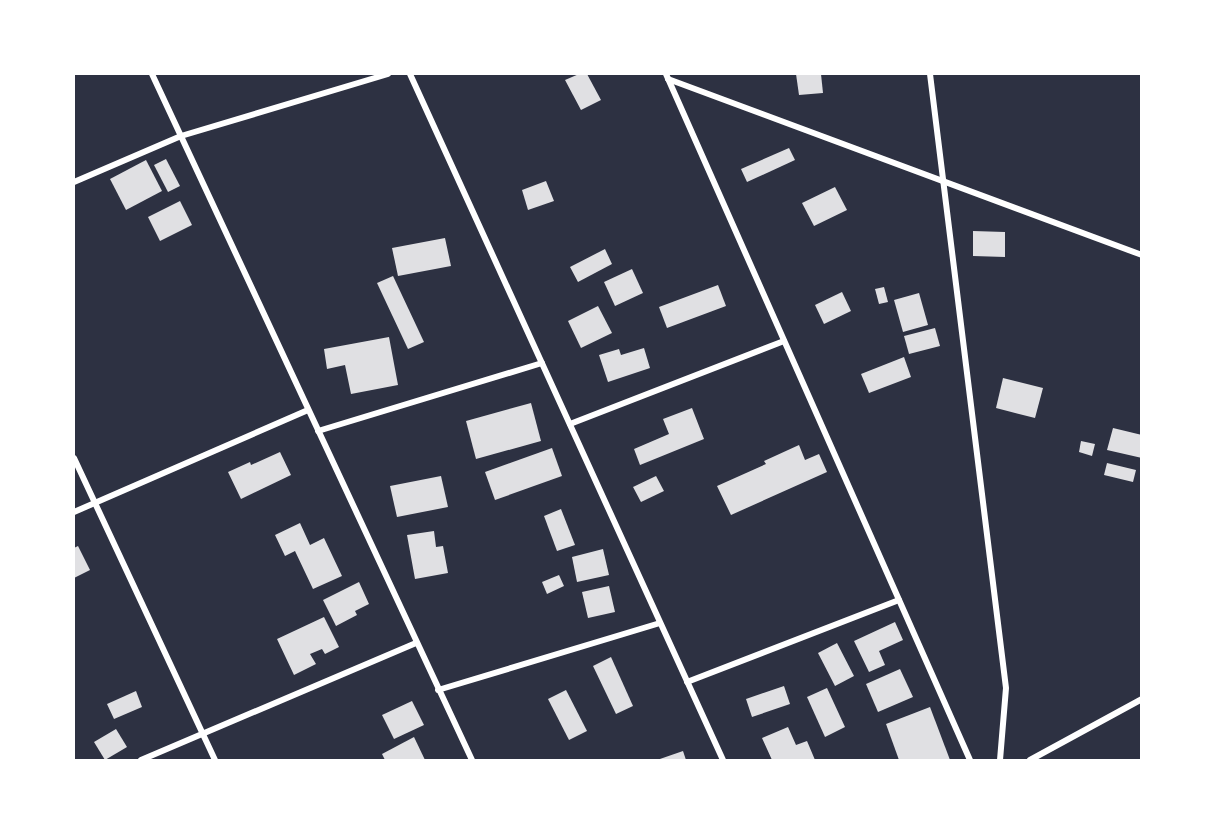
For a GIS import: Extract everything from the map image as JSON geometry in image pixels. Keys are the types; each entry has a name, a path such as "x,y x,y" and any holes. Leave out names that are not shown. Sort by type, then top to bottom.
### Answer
{"street":[{"path":"152,74 472,760"},
{"path":"74,182 181,136 388,74"},
{"path":"410,74 723,760"},
{"path":"930,74 1006,688 1000,760"},
{"path":"667,76 1142,255"},
{"path":"667,76 970,760"},
{"path":"570,424 784,341"},
{"path":"318,431 542,363"},
{"path":"74,512 308,410"},
{"path":"74,458 215,760"},
{"path":"687,682 899,600"},
{"path":"438,690 660,623"},
{"path":"141,760 416,643"},
{"path":"1030,760 1142,699"}],"building":[{"path":"579,74 587,74 601,100 581,110 565,80"},
{"path":"796,74 821,74 823,93 799,95"},
{"path":"789,148 795,160 747,182 741,169"},
{"path":"166,159 180,186 168,192 154,165"},
{"path":"146,160 162,191 126,210 110,179"},
{"path":"546,181 554,201 528,210 522,190"},
{"path":"835,187 847,210 814,226 802,203"},
{"path":"180,201 192,225 160,241 148,217"},
{"path":"973,231 1005,232 1005,257 973,256"},
{"path":"445,238 451,266 398,276 392,248"},
{"path":"605,249 612,264 578,282 570,267"},
{"path":"632,269 643,293 615,306 604,282"},
{"path":"393,276 424,342 408,349 377,283"},
{"path":"718,285 726,306 667,328 659,307"},
{"path":"884,287 888,302 879,304 875,289"},
{"path":"842,292 851,311 824,324 815,305"},
{"path":"919,293 928,325 903,332 894,300"},
{"path":"598,306 612,333 581,348 568,321"},
{"path":"935,328 940,346 909,354 904,336"},
{"path":"389,337 398,385 351,394 345,365 327,369 324,349"},
{"path":"644,348 650,368 608,382 599,355 619,349 621,355"},
{"path":"904,357 911,377 869,393 861,374"},
{"path":"1003,378 1043,388 1035,418 996,408"},
{"path":"531,403 541,441 476,459 466,421"},
{"path":"692,408 704,439 640,465 634,449 669,434 663,419"},
{"path":"1113,428 1142,435 1142,458 1107,450"},
{"path":"1081,441 1095,444 1092,456 1079,452"},
{"path":"799,445 805,460 819,454 827,472 731,515 717,486 766,464 764,461"},
{"path":"552,448 562,476 495,500 485,472"},
{"path":"280,452 291,475 241,499 228,472"},
{"path":"1107,463 1136,470 1133,482 1104,475"},
{"path":"441,476 448,507 397,517 390,486"},
{"path":"656,476 664,491 641,502 633,487"},
{"path":"561,509 575,545 557,551 544,516"},
{"path":"300,523 310,545 324,538 342,576 313,589 295,551 285,556 275,535"},
{"path":"434,531 436,547 443,546 448,573 415,579 407,535"},
{"path":"78,546 90,570 74,578 74,548"},
{"path":"603,549 609,575 577,582 572,557"},
{"path":"559,575 564,586 547,594 542,582"},
{"path":"359,582 369,604 355,611 357,615 336,626 323,600"},
{"path":"609,586 615,612 588,618 582,592"},
{"path":"324,617 339,647 325,654 322,649 310,654 316,664 294,675 277,639"},
{"path":"895,622 903,640 879,651 885,665 869,672 854,641"},
{"path":"837,643 854,676 835,686 818,653"},
{"path":"611,657 633,706 616,714 593,666"},
{"path":"900,669 913,697 878,712 866,684"},
{"path":"784,686 790,704 752,717 746,699"},
{"path":"827,688 845,727 825,737 807,697"},
{"path":"566,690 587,731 569,740 548,699"},
{"path":"136,691 142,707 114,719 107,704"},
{"path":"412,701 424,725 394,739 382,715"},
{"path":"930,707 950,760 899,760 886,724"},
{"path":"788,727 796,745 807,741 815,760 772,760 762,738"},
{"path":"116,729 127,747 105,760 94,742"},
{"path":"414,737 425,760 385,760 382,754"},
{"path":"683,751 686,760 657,760"}]}
